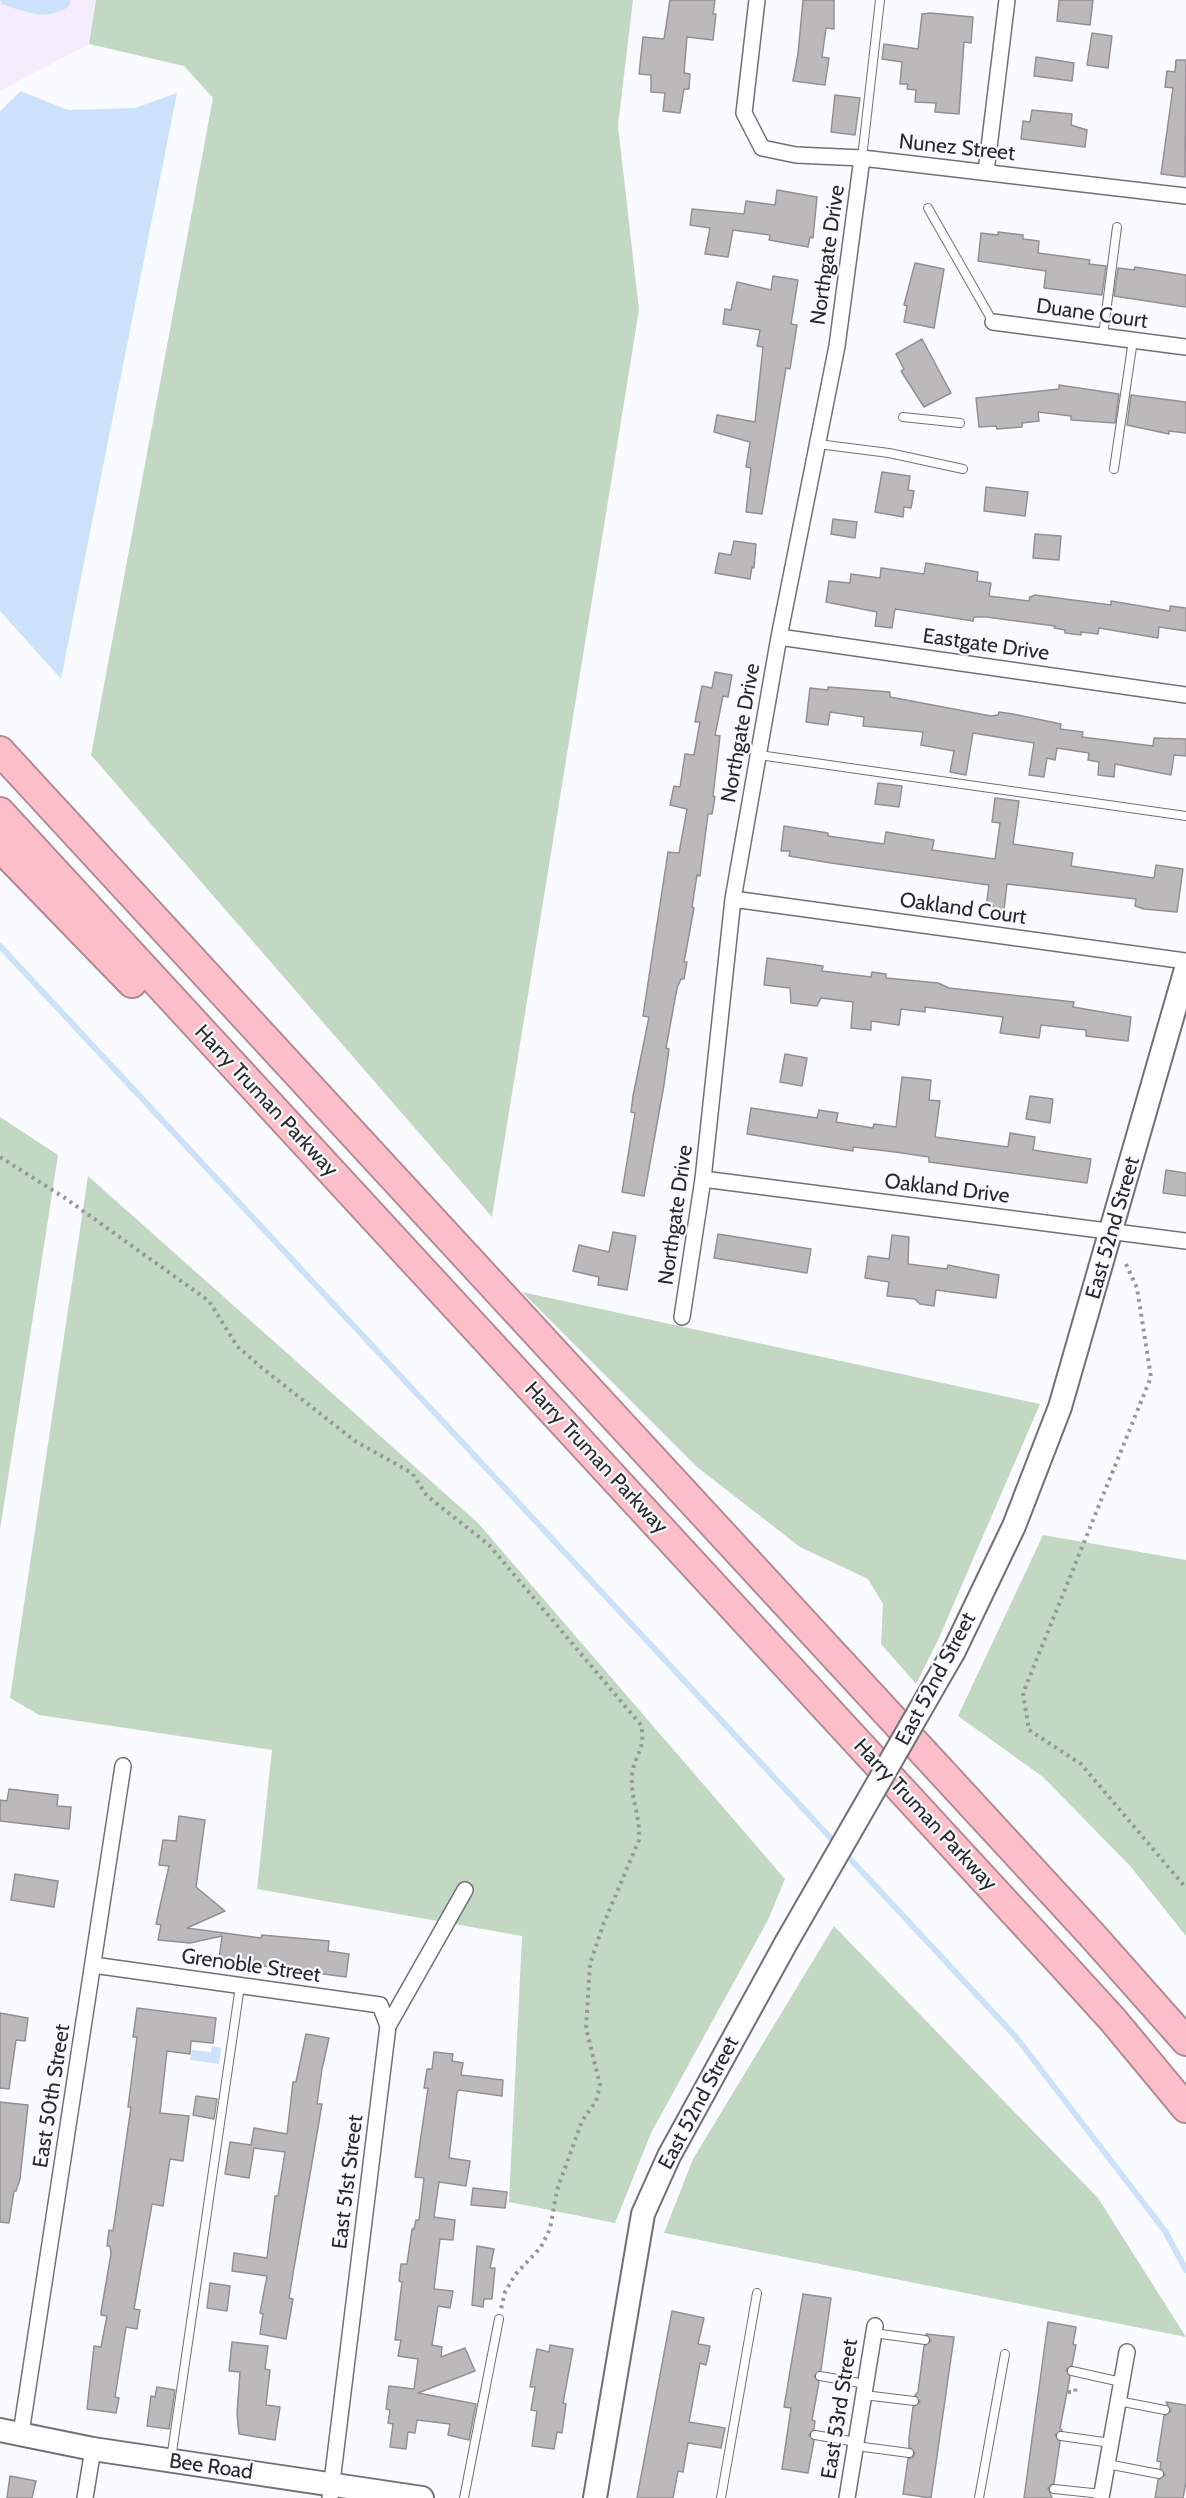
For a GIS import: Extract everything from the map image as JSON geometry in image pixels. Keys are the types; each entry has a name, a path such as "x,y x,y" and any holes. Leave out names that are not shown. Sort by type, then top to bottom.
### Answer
{"highway":[{"path":"0,736 97,856"},
{"name":"Harry Truman Parkway","path":"0,751 1092,1935 1186,2041"},
{"name":"Harry Truman Parkway","path":"0,812 1106,2012 1186,2108"},
{"path":"0,847 566,1426"},
{"path":"1092,1935 1186,2017"}],"main road":[{"name":"East 52nd Street","path":"595,2498 643,2214 669,2156 786,1943 954,1652 1014,1526 1060,1407 1186,969"},
{"name":"Bee Road","path":"11,2432 93,2449 331,2491 422,2498"}],"street":[{"name":"Nunez Street","path":"757,0 744,113 762,148 796,155 862,158 1186,196"},
{"path":"986,172 1007,0"},
{"name":"Northgate Drive","path":"682,1317 703,1179 733,899 779,637 837,346 862,158"},
{"name":"Duane Court","path":"993,322 1186,347"},
{"name":"Eastgate Drive","path":"779,637 1186,695"},
{"name":"Oakland Court","path":"733,899 1186,961"},
{"name":"Oakland Drive","path":"703,1179 1186,1241"},
{"name":"East 50th Street","path":"11,2432 93,1965 123,1766"},
{"name":"East 51st Street","path":"331,2491 388,2026 465,1890"},
{"name":"Grenoble Street","path":"93,1965 380,2005 388,2026"},
{"name":"East 53rd Street","path":"847,2498 874,2330"},
{"path":"1101,2496 1127,2352"},
{"path":"85,2498 93,2449"}],"lane":[{"path":"862,158 880,0"},
{"path":"928,208 993,322"},
{"path":"1103,336 1117,227"},
{"path":"1114,469 1132,340"},
{"path":"903,417 960,423"},
{"path":"818,444 889,453 963,469"},
{"path":"759,755 1186,816"},
{"path":"171,2461 240,1986"},
{"path":"721,2498 757,2293"},
{"path":"464,2498 499,2319"},
{"path":"874,2330 925,2340"},
{"path":"979,2498 1005,2354"},
{"path":"1072,2371 1121,2382"},
{"path":"820,2376 914,2402"},
{"path":"1118,2401 1165,2410"},
{"path":"815,2435 909,2453"},
{"path":"1061,2436 1111,2443"},
{"path":"1107,2464 1159,2474"},
{"path":"1054,2489 1101,2496"}],"path":[{"path":"0,1157 65,1198 209,1301 237,1346 262,1368 355,1442 412,1473 427,1497 489,1545 641,1725 644,1742 632,1774 640,1827 639,1840 603,1925 590,1964 586,2028 600,2085 596,2102 582,2121 557,2190 550,2229 541,2247 515,2275 505,2292 499,2319"},
{"path":"1126,1264 1137,1288 1151,1377 1023,1693 1029,1730 1081,1764 1186,1888"}],"shaded area":[{"path":"0,0 96,0 89,44 0,91"}],"green space":[{"path":"96,0 633,0 618,126 639,310 492,1217 91,755 213,98 184,66 89,44"},
{"path":"0,1117 58,1155 0,1530"},
{"path":"88,1176 478,1523 785,1879 768,1920 651,2133 615,2223 509,2202 522,1936 257,1889 272,1750 39,1715 10,1698"},
{"path":"522,1292 1040,1404 939,1638 916,1684 881,1644 883,1604 868,1579 800,1547 697,1467"},
{"path":"1043,1535 1186,1560 1186,1936 1131,1867 1043,1777 958,1716"},
{"path":"834,1926 1098,2198 1186,2337 664,2233 693,2159"}],"water":[{"path":"0,0 70,0 69,6 61,11 44,15 2,4"},
{"path":"21,91 68,110 135,108 177,93 61,679 0,611 0,111"},
{"path":"212,2046 221,2048 219,2064 190,2060 192,2050 211,2052"}],"building":[{"path":"670,0 715,0 713,40 687,37 684,73 690,74 689,89 684,89 680,113 663,111 665,93 651,92 651,75 639,74 643,37 664,39"},
{"path":"803,0 834,0 834,29 826,28 822,57 829,58 825,85 793,81"},
{"path":"1059,0 1093,0 1090,25 1057,21"},
{"path":"922,14 973,17 971,43 964,42 959,114 935,112 936,103 915,102 916,90 907,89 908,84 900,84 902,62 882,59 884,44 918,49"},
{"path":"1092,33 1112,36 1108,68 1087,65"},
{"path":"1036,57 1074,63 1072,81 1034,76"},
{"path":"1176,60 1186,60 1185,177 1161,174 1173,88 1165,87 1167,71 1175,72"},
{"path":"835,95 860,98 855,135 831,132"},
{"path":"1032,110 1072,114 1071,125 1087,130 1085,147 1021,139 1023,121 1030,122"},
{"path":"777,190 817,197 813,238 810,237 808,247 769,240 770,235 733,230 728,257 705,254 710,228 690,225 692,209 744,214 746,201 775,205"},
{"path":"998,232 1023,235 1023,239 1039,241 1038,253 1090,260 1089,264 1106,266 1102,295 1044,288 1046,271 978,261 981,233 998,235"},
{"path":"915,263 944,269 934,328 904,322 907,306 904,305"},
{"path":"1135,267 1186,275 1186,307 1114,296 1118,268 1134,270"},
{"path":"773,276 798,280 791,324 797,325 790,369 786,368 762,514 746,512 751,468 746,467 750,442 714,432 717,415 755,422 763,347 757,346 760,330 723,324 725,309 731,310 737,282 771,290"},
{"path":"922,339 951,393 924,407 901,371 904,369 896,354"},
{"path":"1059,385 1119,394 1115,423 1071,420 1071,416 1038,412 1039,421 1022,423 1022,427 997,429 996,426 979,427 976,398 1059,389"},
{"path":"1131,395 1186,402 1186,433 1169,431 1169,434 1127,425"},
{"path":"882,472 910,476 908,490 914,491 911,508 904,507 903,517 875,512"},
{"path":"986,487 1028,492 1025,516 984,511"},
{"path":"833,519 857,522 855,538 831,534"},
{"path":"1035,534 1061,536 1059,560 1033,558"},
{"path":"734,541 756,544 754,568 752,567 750,579 715,573 719,553 731,555"},
{"path":"926,563 978,572 977,581 991,583 989,596 1029,601 1030,597 1035,595 1111,605 1111,601 1170,611 1170,606 1186,608 1186,631 1159,627 1158,638 1099,628 1098,634 1081,632 1081,635 1065,633 1065,630 1054,628 1055,626 986,617 974,617 973,621 895,609 892,628 875,626 877,612 826,602 829,581 850,583 851,574 880,578 881,568 924,574"},
{"path":"715,672 732,675 728,697 723,696 715,735 720,736 713,796 715,797 712,814 708,814 700,876 697,875 692,907 694,908 684,962 687,962 684,979 681,979 677,988 666,1048 669,1049 664,1085 644,1196 622,1192 635,1113 631,1112 633,1096 649,1017 643,1016 668,852 679,853 687,809 670,805 674,786 680,787 685,754 694,755 700,722 695,722 702,686 712,688"},
{"path":"828,687 890,692 890,697 991,716 998,715 999,712 1013,714 1061,724 1060,729 1083,732 1082,737 1153,746 1154,738 1186,739 1186,756 1174,755 1171,775 1115,764 1114,777 1098,775 1099,762 1088,760 1089,753 1057,748 1055,760 1047,758 1044,777 1029,775 1034,743 973,733 966,775 950,772 954,751 921,745 923,732 863,726 864,717 830,712 828,725 806,722 810,688 828,690"},
{"path":"878,783 902,786 899,807 875,804"},
{"path":"995,798 1019,801 1013,844 1073,853 1071,866 1154,878 1156,865 1183,869 1177,912 1144,909 1135,906 1136,899 1007,884 1004,910 986,907 989,885 831,863 789,856 790,851 781,851 784,826 828,833 828,836 884,844 886,832 934,840 932,850 995,859 1000,823 992,822"},
{"path":"767,958 823,966 822,971 871,977 872,972 886,974 886,978 938,983 949,988 1074,1002 1073,1007 1131,1017 1128,1041 1086,1036 1086,1030 1041,1025 1039,1038 1000,1033 1003,1017 925,1007 925,1012 901,1009 899,1025 871,1021 871,1030 851,1028 853,1002 821,998 817,1006 791,1003 790,988 764,985"},
{"path":"785,1054 807,1058 802,1086 780,1082"},
{"path":"902,1077 931,1080 929,1100 940,1101 935,1137 1008,1147 1010,1133 1035,1137 1033,1150 1091,1159 1087,1183 929,1162 929,1157 895,1152 853,1147 853,1151 747,1134 751,1108 817,1118 819,1110 838,1113 836,1122 873,1128 874,1124 896,1127"},
{"path":"1030,1096 1053,1099 1050,1123 1026,1119"},
{"path":"1166,1170 1186,1173 1186,1196 1163,1193"},
{"path":"613,1232 636,1236 627,1290 598,1285 599,1277 573,1271 579,1245 609,1252"},
{"path":"718,1234 811,1249 807,1273 714,1258"},
{"path":"892,1235 909,1237 908,1264 947,1269 948,1265 999,1275 996,1298 936,1290 934,1306 920,1304 915,1299 887,1296 889,1282 865,1278 868,1256 889,1259"},
{"path":"9,1789 58,1795 57,1806 71,1807 69,1829 0,1821 0,1800 7,1801"},
{"path":"179,1816 205,1820 196,1887 225,1911 187,1928 261,1938 262,1935 329,1941 328,1951 349,1954 346,1977 219,1960 222,1936 190,1943 158,1940 161,1925 156,1924 169,1866 159,1865 163,1840 176,1841"},
{"path":"15,1874 58,1881 54,1907 11,1900"},
{"path":"137,2008 216,2018 213,2043 191,2041 190,2054 167,2051 160,2113 189,2116 183,2161 170,2159 163,2206 152,2204 134,2309 140,2310 137,2329 126,2327 115,2397 119,2398 116,2413 87,2409 94,2346 101,2347 107,2316 101,2315 101,2312 111,2254 110,2246 107,2246 109,2230 113,2231 131,2107 128,2107 137,2037 133,2037"},
{"path":"0,2013 28,2018 25,2041 16,2040 9,2089 0,2088"},
{"path":"306,2034 329,2038 317,2104 322,2104 289,2298 293,2299 286,2339 260,2334 263,2314 260,2313 267,2276 232,2271 234,2253 267,2258 275,2196 278,2196 285,2152 254,2148 249,2178 225,2174 230,2142 251,2145 254,2128 287,2134 293,2082 296,2082"},
{"path":"434,2052 453,2054 452,2061 463,2063 461,2075 503,2080 502,2096 459,2090 457,2092 449,2158 470,2161 466,2186 439,2182 434,2217 455,2220 453,2240 440,2239 434,2289 453,2291 450,2308 438,2306 432,2345 442,2347 441,2357 465,2348 475,2371 418,2393 476,2404 469,2440 448,2435 450,2424 417,2420 415,2433 408,2432 406,2449 390,2447 393,2424 388,2423 390,2410 386,2409 389,2386 414,2389 418,2359 398,2356 401,2340 395,2340 402,2282 399,2281 401,2264 407,2264 412,2229 414,2229 416,2220 419,2220 424,2178 415,2177 428,2088 424,2088 427,2069 432,2069"},
{"path":"196,2096 217,2099 214,2119 193,2115"},
{"path":"0,2102 28,2105 20,2179 14,2191 9,2223 0,2222"},
{"path":"473,2188 507,2192 505,2208 471,2205"},
{"path":"477,2246 494,2249 490,2268 495,2268 492,2299 484,2299 483,2307 472,2305"},
{"path":"210,2283 230,2286 227,2311 207,2308"},
{"path":"803,2294 831,2298 821,2370 814,2376 819,2382 812,2420 815,2421 814,2429 809,2435 814,2441 808,2473 782,2469 791,2408 784,2407"},
{"path":"672,2311 704,2318 698,2344 710,2346 706,2365 700,2363 689,2422 725,2428 721,2448 688,2443 683,2472 678,2471 673,2498 637,2498"},
{"path":"1048,2322 1076,2327 1073,2344 1076,2345 1072,2365 1066,2370 1070,2377 1060,2428 1062,2430 1055,2435 1060,2442 1054,2483 1048,2488 1052,2498 1024,2498"},
{"path":"926,2334 954,2337 931,2498 903,2494 908,2459 915,2453 909,2447 909,2438 913,2407 920,2402 915,2395 918,2392 924,2346 931,2341"},
{"path":"232,2342 268,2346 265,2369 270,2370 266,2405 280,2407 275,2440 239,2434 237,2414 240,2372 229,2371"},
{"path":"550,2345 573,2349 563,2403 566,2404 562,2433 557,2432 554,2449 532,2446 537,2411 531,2410 535,2387 530,2387 537,2349 549,2352"},
{"path":"157,2387 175,2390 169,2429 147,2426 151,2396 155,2397"},
{"path":"1166,2402 1186,2405 1186,2482 1183,2498 1155,2498 1158,2480 1165,2475 1160,2468 1161,2462 1157,2461 1164,2416 1171,2411"},
{"path":"10,2476 36,2481 32,2498 7,2498"}],"waterway":[{"path":"0,946 1016,2037 1165,2231 1186,2270"}]}
